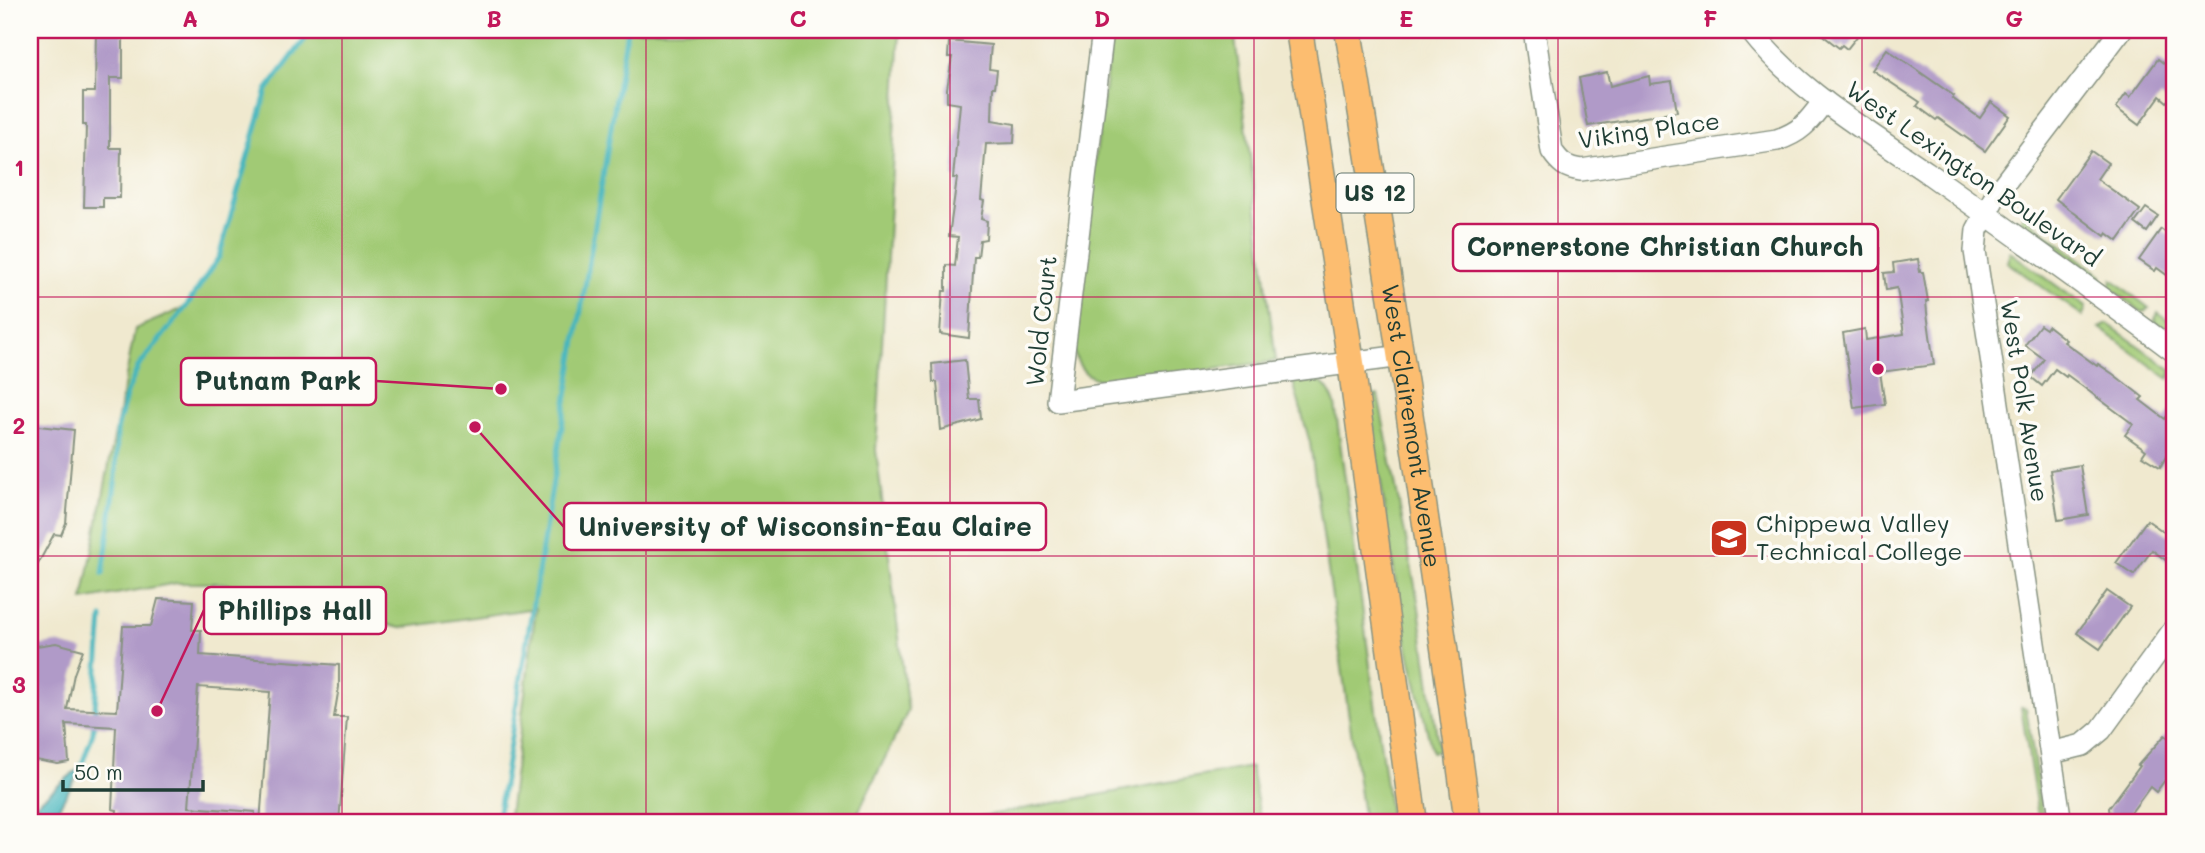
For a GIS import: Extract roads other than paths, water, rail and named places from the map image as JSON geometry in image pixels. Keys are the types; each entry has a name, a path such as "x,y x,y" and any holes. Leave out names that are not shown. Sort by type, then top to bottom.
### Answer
{"main road":[{"name":"West Clairemont Avenue","path":"1299,30 1351,363 1414,823"},
{"name":"West Clairemont Avenue","path":"1348,30 1402,356 1446,650 1468,823"}],"street":[{"name":"Wold Court","path":"1103,30 1058,401 1402,356"},
{"name":"Viking Place","path":"1534,30 1552,150 1559,162 1569,168 1581,170 1777,140 1793,135 1807,124 1824,101"},
{"name":"West Lexington Boulevard","path":"1750,30 1787,72 1824,101 2175,352"},
{"name":"West Polk Avenue","path":"2061,823 1975,251 1977,230 1997,193 2121,30"},
{"path":"2051,753 2083,745 2101,730 2175,628"}],"water":[{"path":"83,765 50,823 30,823 30,813 36,804"}],"waterway":[{"path":"103,574 116,477 117,429 127,393 138,367 186,307 219,257 267,90 312,30"},
{"path":"497,823 627,30"},
{"path":"80,770 93,733 102,618"}],"place":[{"name":"Cornerstone Christian Church","path":"1878,369"},
{"name":"Putnam Park","path":"501,389"},
{"name":"University of Wisconsin-Eau Claire","path":"475,427"},
{"name":"Chippewa Valley Technical College","path":"1729,538"},
{"name":"Phillips Hall","path":"157,711"}]}
